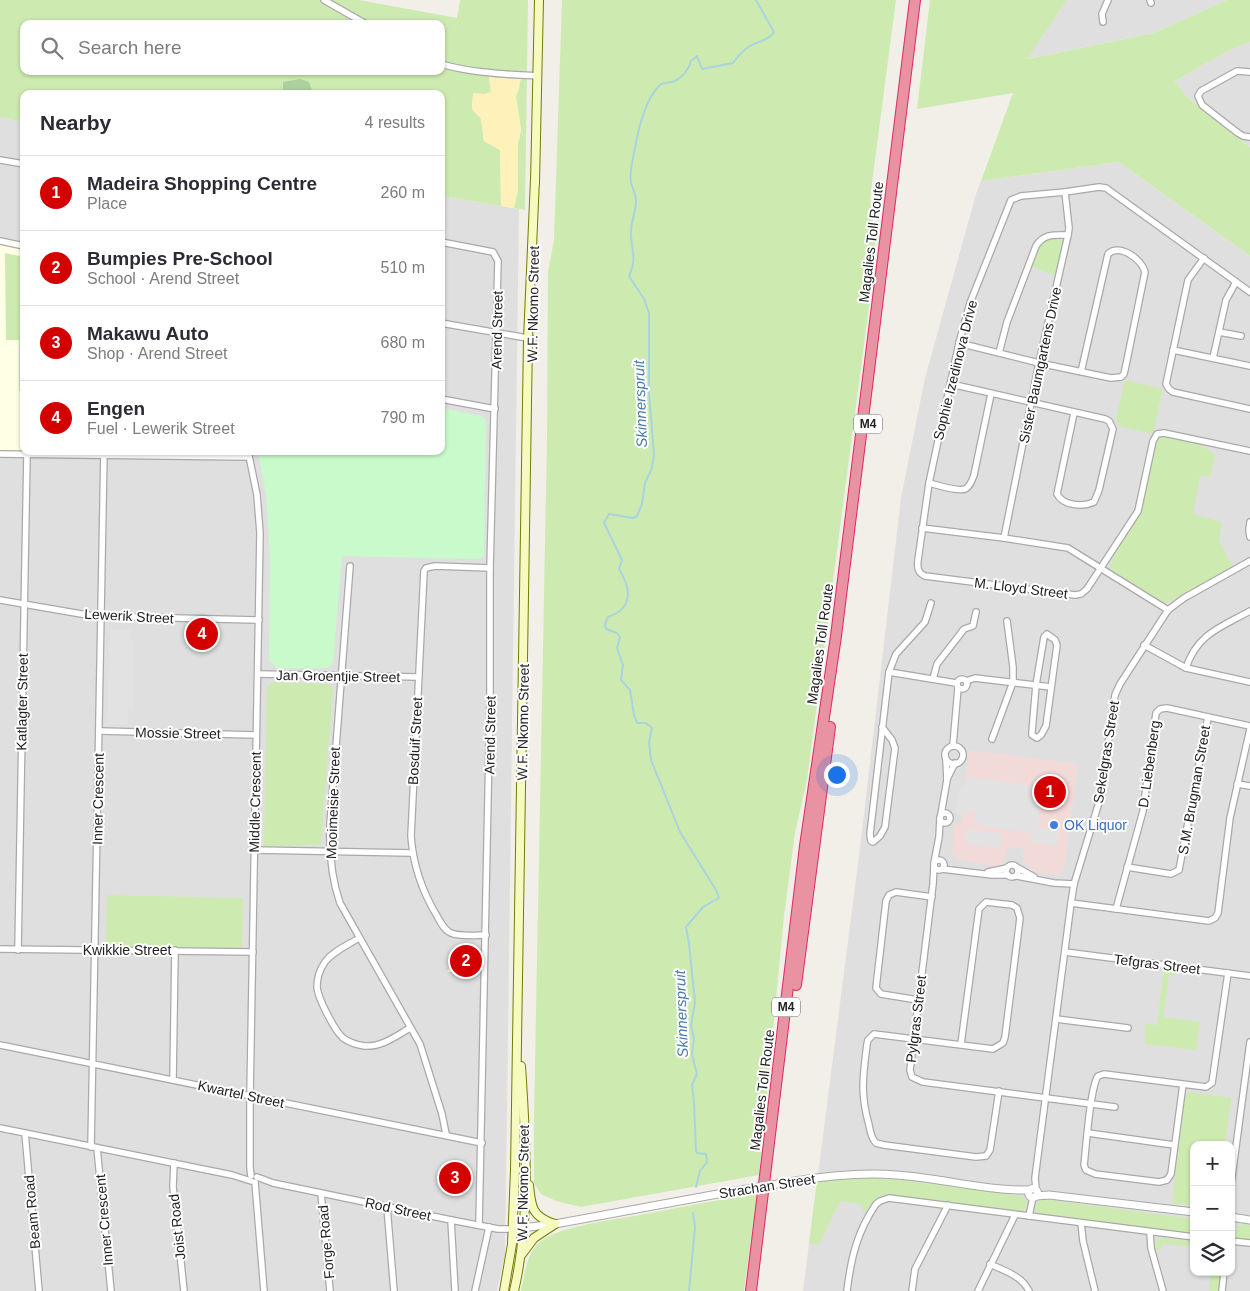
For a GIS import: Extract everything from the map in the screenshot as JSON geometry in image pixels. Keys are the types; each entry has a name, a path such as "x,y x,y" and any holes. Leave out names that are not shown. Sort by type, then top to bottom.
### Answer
{"highway":[{"name":"Magalies Toll Route","path":"751,1291 804,856 836,636 915,0"},
{"name":"Magalies Toll Route","path":"757,1291 813,847 842,638 921,0"}],"main road":[{"name":"W.F. Nkomo Street","path":"504,1291 510,1263 513,1229 538,0"},
{"name":"W.F. Nkomo Street","path":"514,1291 523,1228 526,1148 518,1015"},
{"path":"526,1148 530,1203 542,1219 555,1224"},
{"path":"520,1257 524,1249 534,1238 555,1224"}],"street":[{"path":"324,0 359,20"},
{"path":"1103,22 1102,14 1108,0"},
{"path":"445,65 492,73 536,76"},
{"path":"1250,72 1237,71 1202,91 1198,96 1202,105 1238,133 1250,137"},
{"path":"0,160 20,163"},
{"name":"Sophie Izedinova Drive","path":"926,576 921,574 917,565 922,528 929,483 959,343 970,303 1011,200 1021,196 1099,187 1107,188 1250,292"},
{"name":"Sister Baumgartens Drive","path":"1004,538 1039,363 1068,235 1065,192"},
{"path":"999,353 1007,322 1036,246 1039,241 1047,236 1068,235"},
{"path":"0,241 20,245"},
{"name":"Arend Street","path":"445,243 488,251 495,254 498,261 490,568 490,701 479,1225"},
{"path":"959,343 1081,372 1116,378 1121,377 1125,371 1145,272 1143,266 1124,251 1117,249 1108,254 1081,372"},
{"path":"1204,258 1188,280 1166,380 1167,387 1170,390 1250,409"},
{"path":"1213,358 1226,300 1236,282"},
{"path":"445,324 531,339"},
{"path":"1218,332 1241,336"},
{"path":"1173,350 1250,366"},
{"path":"950,384 1109,421 1114,428 1097,498 1088,505 1066,503 1060,500 1057,494 1074,413"},
{"path":"929,483 959,489 966,489 969,486 974,475 990,394"},
{"path":"445,400 495,409"},
{"name":"M. Lloyd Street","path":"926,576 1075,595 1084,592 1138,511 1153,442 1157,434 1164,432 1250,451"},
{"path":"0,454 20,454"},
{"name":"Katlagter Street","path":"18,950 27,455"},
{"name":"Inner Crescent","path":"104,455 93,1064 94,1147 110,1291"},
{"name":"Middle Crescent","path":"248,455 259,514 250,1155 254,1179 264,1291"},
{"path":"1250,522 1250,537"},
{"path":"922,528 1068,548 1168,610"},
{"name":"Sekelgras Street","path":"1030,1216 1074,884 1100,799 1115,695 1144,645 1168,610 1184,598 1250,561"},
{"name":"Mooimeisie Street","path":"350,566 340,676 329,850 333,881 340,903 423,1054 442,1114 446,1134"},
{"name":"Bosduif Street","path":"486,935 456,934 444,929 423,891 412,853 411,836 424,571 426,568 435,566 490,568"},
{"name":"Lewerik Street","path":"0,600 102,617 259,620"},
{"path":"882,727 892,740 895,748 884,827 880,836 872,842 870,834 882,727 889,672 896,654 925,622 931,603"},
{"path":"1186,668 1191,655 1202,639 1250,611"},
{"path":"933,680 937,664 964,629 973,626 976,612"},
{"path":"992,739 1013,682 1007,620"},
{"path":"1047,634 1055,640 1057,645 1046,726 1037,738 1032,735 1036,685 1044,637 1047,634"},
{"path":"1144,645 1186,668 1250,682"},
{"path":"889,672 961,685 975,678 1051,687"},
{"name":"Jan Groentjie Street","path":"258,674 418,677"},
{"path":"954,746 961,685"},
{"name":"D. Liebenberg","path":"1116,909 1143,811 1156,713 1160,709 1165,708 1250,727"},
{"name":"S.M. Brugman Street","path":"1127,868 1171,874 1180,868 1208,717"},
{"path":"1071,903 1209,921 1215,918 1218,913 1230,818 1250,727"},
{"name":"Mossie Street","path":"100,731 256,735"},
{"path":"954,746 959,747 962,752 960,761 950,763 946,760 944,754 946,749 954,746"},
{"name":"Pylgras Street","path":"946,760 947,780 940,816 910,1074 914,1079 1115,1106"},
{"name":"Pylgras Street","path":"947,780 955,763"},
{"path":"1237,784 1250,786"},
{"name":"Pylgras Street","path":"944,798 949,814"},
{"path":"944,812 949,814 950,819 947,823 942,822 940,816 944,812"},
{"name":"Pylgras Street","path":"939,837 947,823"},
{"name":"Pylgras Street","path":"933,884 943,866 938,844"},
{"path":"254,850 412,853"},
{"path":"943,866 936,869 934,864 938,860 943,866 953,870 1074,884"},
{"path":"984,873 1013,865 1038,880"},
{"path":"1007,868 1006,872 1008,875"},
{"path":"1017,876 1018,868"},
{"path":"918,1000 881,994 876,988 886,901 889,894 896,892 932,897"},
{"path":"961,1044 979,909 986,902 1012,906 1017,908 1020,918 1004,1040 1000,1046 994,1049 874,1034 868,1040 862,1092 871,1135 876,1142 884,1145 976,1157 986,1156 991,1146 998,1091"},
{"path":"360,938 329,957 321,970 318,981 319,995 337,1031 349,1042 374,1046 384,1043 410,1028"},
{"name":"Kwikkie Street","path":"0,949 253,952"},
{"path":"173,1080 174,950"},
{"name":"Tefgras Street","path":"1065,952 1250,976"},
{"path":"1183,1084 1170,1174 1167,1180 1159,1182 1095,1174 1087,1171 1084,1165 1096,1078 1101,1075 1183,1084 1206,1087 1211,1085 1214,1079 1228,973"},
{"path":"1056,1019 1128,1028"},
{"path":"1235,1152 1250,1042"},
{"name":"Kwartel Street","path":"0,1045 446,1134 482,1143"},
{"path":"1242,1097 1250,1098"},
{"name":"Rod Street","path":"0,1128 451,1220 489,1227 523,1228"},
{"name":"Beam Road","path":"25,1133 40,1291"},
{"path":"1088,1134 1174,1145"},
{"name":"Joist Road","path":"174,1163 173,1186 184,1291"},
{"name":"Strachan Street","path":"523,1228 838,1174 869,1173 913,1176 1033,1193 1190,1212"},
{"name":"Forge Road","path":"321,1193 330,1291"},
{"path":"847,1291 851,1260 856,1242 873,1209 880,1201 894,1198 1190,1237"},
{"path":"912,1291 916,1267 948,1205"},
{"path":"387,1207 394,1291"},
{"path":"978,1291 1015,1215"},
{"path":"1235,1218 1250,1220"},
{"path":"451,1220 455,1291"},
{"path":"1081,1223 1082,1241 1096,1291"},
{"path":"475,1291 489,1227"},
{"path":"1150,1232 1151,1248 1163,1291"},
{"path":"1235,1242 1250,1244"},
{"path":"990,1264 1018,1277 1029,1291"},
{"path":"1222,1291 1224,1276"}],"shaded area":[{"path":"1067,0 1227,0 1154,33 1026,59"},
{"path":"1250,42 1250,147 1187,97 1175,81 1230,50"},
{"path":"0,117 20,121 20,455 445,455 445,197 519,209 505,1255 497,1291 0,1291"},
{"path":"1119,162 1250,256 1250,1291 803,1291 860,848 901,498 925,378 981,181"},
{"path":"0,243 20,246 20,455 105,455 105,457 0,455"},
{"path":"110,629 131,629 130,640 134,640 133,709 128,710 128,725 107,724"},
{"path":"969,750 1078,764 1064,870 1058,875 1033,871 1024,862 1023,849 1008,847 1003,863 999,867 957,859 952,854 954,826 961,825 962,816 956,813 958,792 966,784"},
{"path":"968,777 1035,786 1035,790 1039,795 1042,794 1038,828 1059,830 1056,846 1031,842 1032,833 983,826 974,821 975,811 969,811 968,815 956,813 958,792 968,783"},
{"path":"966,829 1002,834 1000,848 968,844 965,835"},
{"path":"462,944 474,944 479,950 478,972 447,972"}],"green space":[{"path":"0,0 359,0 457,18 460,0 528,0 525,210 514,208 518,189 518,144 521,130 516,97 520,85 489,77 491,92 473,94 472,109 481,119 484,141 500,150 501,206 445,197 445,90 20,90 20,121 0,117"},
{"path":"562,0 896,0 870,198 876,253 807,780 795,833 784,916 759,1175 581,1207 556,1201 541,1194 534,1183 547,439 548,272 554,240"},
{"path":"930,0 1067,0 1027,59 1154,33 1227,0 1250,0 1250,42 1230,50 1175,81 1187,97 1250,147 1250,256 1119,162 981,181 1013,93 917,109"},
{"path":"300,79 309,82 312,90 283,90 283,82"},
{"path":"1058,237 1062,240 1063,244 1057,276 1032,267 1043,242"},
{"path":"5,253 20,256 20,391 19,340 6,340"},
{"path":"1125,380 1163,389 1153,434 1118,426 1116,418"},
{"path":"445,409 482,416 486,421 484,556 478,559 342,556 333,662 329,668 276,668 269,661 270,557 266,495 259,455 445,455"},
{"path":"1161,436 1200,444 1215,455 1210,477 1200,476 1193,514 1222,522 1219,541 1233,567 1166,603 1113,571 1109,564 1140,514 1156,440"},
{"path":"273,682 328,684 333,688 321,845 264,846 267,687"},
{"path":"107,895 243,898 242,950 106,947"},
{"path":"1164,969 1176,971 1175,976 1169,975 1163,1017 1200,1022 1196,1050 1145,1044 1145,1024 1157,1025"},
{"path":"1189,1092 1231,1098 1226,1141 1190,1141 1190,1205 1172,1203 1185,1096"},
{"path":"864,1177 894,1179 1021,1196 1026,1199 1028,1205 1023,1211 1019,1211 884,1195 875,1200 864,1212 860,1204 840,1201 819,1245 809,1243 817,1181"},
{"path":"757,1193 744,1291 521,1291 527,1265 535,1247 558,1232 595,1223"},
{"path":"1043,1199 1190,1218 1190,1234 1041,1215 1036,1212 1037,1202"},
{"path":"1243,1224 1250,1225 1250,1241 1239,1239 1235,1235 1237,1227"},
{"path":"1162,1238 1190,1242 1190,1247 1164,1244 1156,1251 1155,1242"},
{"path":"1211,1276 1221,1276 1219,1291 1209,1291"}],"sand":[{"path":"489,77 521,79 516,97 521,130 518,144 518,189 514,208 501,206 500,150 484,141 481,119 472,109 473,93 485,94 491,92"}],"waterway":[{"name":"Skinnerspruit","path":"696,1187 700,1171 707,1162 706,1154 697,1153 696,1151 692,1085 697,1074 692,1054 694,1038 691,1026 695,1002 686,927 703,907 719,898 680,832 651,760 649,742 652,728 646,723 637,723 630,690 621,680 623,665 617,648 620,637 617,633 606,629 605,624 608,617 616,613 626,603 628,590 619,569 622,560 604,523 609,514 633,518 637,516 642,504 645,483 652,468 654,454 649,393 649,313 644,299 629,276 633,260 631,231 636,201 630,175 641,123 647,105 655,90 660,85 675,81 681,77 691,61 697,56 702,69 733,63 747,48 772,35 774,32 756,0"},
{"name":"Skinnerspruit","path":"689,1291 695,1227 693,1213"}],"place":[{"name":"Engen","path":"202,634"},
{"name":"Madeira Shopping Centre","path":"1050,792"},
{"name":"OK Liquor","path":"1054,825"},
{"name":"Bumpies Pre-School","path":"466,961"},
{"name":"Makawu Auto","path":"455,1178"}]}
